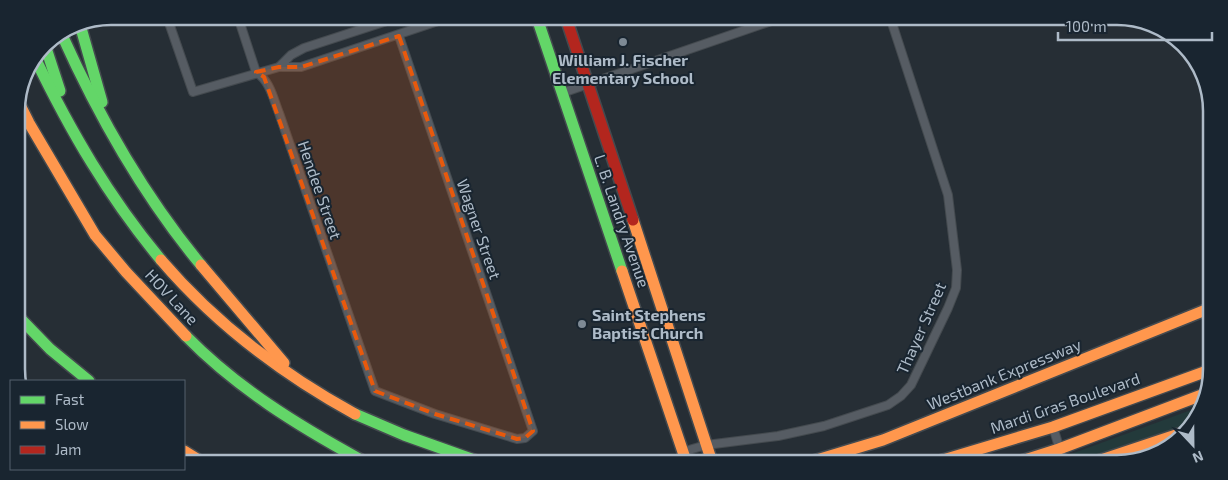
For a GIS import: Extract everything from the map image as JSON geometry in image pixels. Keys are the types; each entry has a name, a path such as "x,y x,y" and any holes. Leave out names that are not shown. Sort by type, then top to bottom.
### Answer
{"main road":[{"name":"L. B. Landry Avenue","path":"539,25 683,455"},
{"name":"L. B. Landry Avenue","path":"568,25 710,455"},
{"path":"81,31 113,137"},
{"path":"64,40 96,108 136,176 181,241 241,313 266,339 297,379"},
{"path":"48,53 72,128"},
{"path":"38,66 113,199 146,243 192,294 234,332 297,379 363,418 426,444 461,455"},
{"path":"25,113 28,122"},
{"name":"HOV Lane","path":"25,115 96,235 164,314 210,359 259,398 314,435 352,455"},
{"name":"Westbank Expressway","path":"833,455 883,440 1203,311"},
{"path":"25,323 50,349 88,380"},
{"name":"Mardi Gras Boulevard","path":"960,455 1053,427 1203,373"},
{"path":"1040,455 1198,396"},
{"path":"1117,455 1166,439"}],"street":[{"path":"170,25 193,92 256,72 279,67 301,67 428,25"},
{"name":"Hendee Street","path":"241,25 256,72 264,77 273,98 369,377"},
{"path":"279,67 291,55 304,48 375,25"},
{"path":"562,92 759,25"},
{"name":"Thayer Street","path":"688,455 706,445 778,436 824,426 888,405 901,396 911,385 948,308 956,288 957,270 948,196 942,172 893,25"},
{"name":"Wagner Street","path":"369,377 375,391 435,414 517,439 525,438 533,431 398,36"},
{"path":"1053,427 1061,455"}],"highlighted area":[{"path":"399,36 533,431 525,438 517,439 435,414 375,391 264,77 256,72 279,67 301,67"}],"green space":[{"path":"1192,410 1186,420 1168,420 1168,438 1150,448 1123,455 1071,455"}],"traffic: fast":[{"path":"539,25 622,271"},
{"path":"82,31 102,102"},
{"path":"64,40 91,96 141,183 201,265"},
{"path":"48,53 60,91"},
{"path":"39,66 62,112 107,187 161,260"},
{"path":"25,323 50,349 88,380"},
{"path":"186,336 247,389 291,419 352,455"},
{"path":"355,414 404,435 460,455"}],"traffic: slow":[{"path":"25,115 95,235 126,272 186,336"},
{"path":"633,220 710,455"},
{"path":"161,260 204,305 251,346 301,382 355,414"},
{"path":"201,265 284,363"},
{"path":"622,271 684,455"},
{"path":"833,455 883,440 1203,311"},
{"path":"960,455 1053,427 1203,373"},
{"path":"1040,455 1198,396"},
{"path":"1116,455 1168,438"},
{"path":"185,452 190,455"}],"traffic: jam":[{"path":"568,25 633,220"}],"place":[{"name":"William J. Fischer Elementary School","path":"623,42"},
{"name":"Saint Stephens Baptist Church","path":"582,324"}]}
